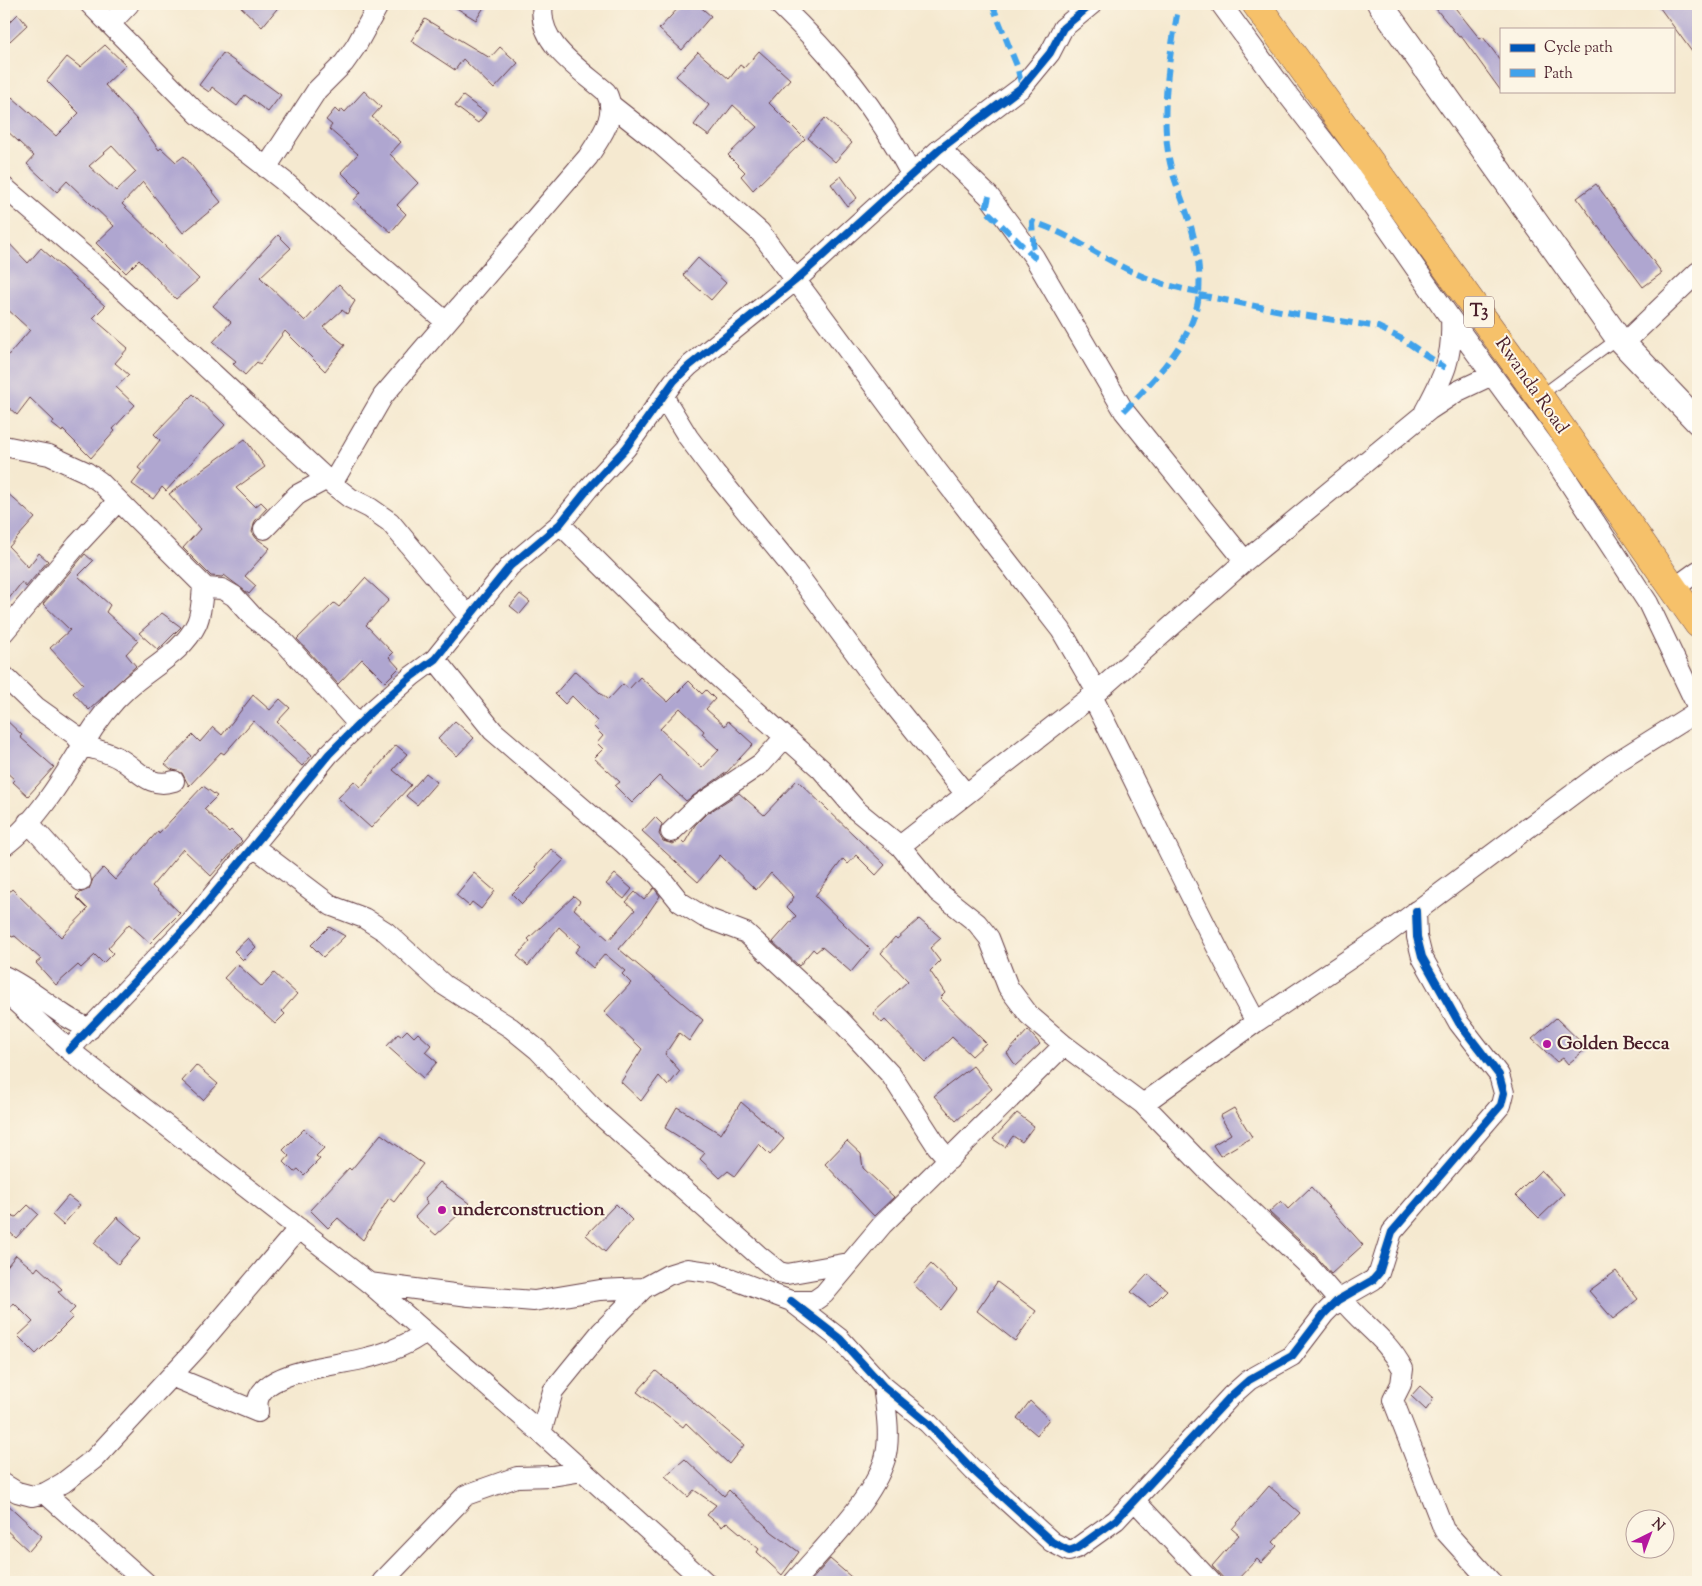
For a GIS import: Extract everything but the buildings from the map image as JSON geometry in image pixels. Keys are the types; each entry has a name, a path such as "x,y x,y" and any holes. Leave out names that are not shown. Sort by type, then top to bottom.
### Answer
{"highway":[{"name":"Rwanda Road","path":"1256,4 1539,396 1698,624"}],"street":[{"path":"90,4 198,114 266,168 446,322"},
{"path":"110,24 129,4"},
{"path":"266,168 317,90 348,57 379,4"},
{"path":"264,529 297,495 330,482 383,396 588,157 611,118 611,105 606,92 556,47 546,34 541,17 543,4"},
{"path":"779,4 852,80 892,136 911,174"},
{"path":"70,1050 190,923 329,754 412,676 435,659 510,566 560,524 588,489 626,448 674,381 709,348 797,279 940,149 1022,87 1050,52 1063,28 1092,4"},
{"path":"1143,1104 1256,1022 1416,911 1612,765 1698,710 1648,603 1623,561 1555,461 1450,319 1354,180 1284,90 1221,4"},
{"path":"1380,4 1620,341 1698,422"},
{"path":"611,105 658,142 760,232 797,279 938,472 1061,630 1095,694 1212,941 1256,1022"},
{"path":"940,149 994,204 1034,257 1124,411 1245,561"},
{"path":"4,187 110,278 330,482 350,498 370,508 390,522 468,616"},
{"path":"1620,341 1698,272"},
{"path":"1422,416 1448,363 1452,344 1450,319"},
{"path":"900,846 1095,694 1245,561 1422,416 1458,391 1492,375"},
{"path":"663,396 688,437 715,473 795,571 886,696 965,794"},
{"path":"4,446 49,455 86,472 203,585 210,589 222,589 234,596 255,619 284,642 359,725"},
{"path":"4,632 77,545 118,501"},
{"path":"560,524 678,641 821,769 856,810 900,846 938,892 977,923 989,938 1008,987 1016,1001 1029,1015 1064,1045 1143,1104 1208,1171 1307,1264 1362,1322 1386,1342 1403,1369 1401,1384 1393,1400 1444,1530 1491,1582"},
{"path":"1673,590 1698,571"},
{"path":"6,848 67,772 91,731 126,689 173,654 189,636 199,616 203,585"},
{"path":"435,659 493,731 623,842 659,876 680,902 704,916 746,933 839,1019 891,1075 937,1146 949,1160"},
{"path":"4,676 36,707 74,734 83,745 119,758 146,779 157,784 174,781"},
{"path":"671,832 698,806 762,763 785,737"},
{"path":"28,822 82,881"},
{"path":"254,847 332,906 364,918 386,932 444,985 511,1028 538,1050 598,1113 779,1272 788,1274 849,1263"},
{"path":"542,1433 553,1391 601,1332 644,1288 668,1275 687,1269 716,1273 791,1300 840,1339 883,1386 928,1423 974,1471 1062,1550 1069,1551 1077,1548 1116,1520 1231,1396 1249,1380 1292,1356 1324,1314 1340,1299 1373,1280 1379,1273 1392,1232 1501,1105 1504,1093 1499,1075 1459,1023 1422,957 1417,937 1416,911"},
{"path":"4,976 33,991 67,1019 90,1030"},
{"path":"4,976 7,994 70,1050 369,1283 542,1433 705,1582"},
{"path":"791,1300 814,1300 819,1298 882,1226 1064,1045"},
{"path":"4,1484 17,1492 32,1496 45,1493 63,1483 94,1459 171,1376 298,1228"},
{"path":"369,1283 469,1296 534,1301 600,1290 644,1288"},
{"path":"171,1376 258,1412 258,1399 272,1383 303,1371 382,1353 415,1340 425,1332"},
{"path":"794,1582 859,1506 877,1480 885,1457 888,1425 883,1386"},
{"path":"382,1582 466,1495 517,1477 552,1476 582,1471"},
{"path":"45,1493 145,1582"},
{"path":"1135,1501 1211,1582"}],"lane":[{"path":"1539,396 1620,341"}],"marked path":[{"path":"992,4 1017,66 1022,87"},
{"path":"1124,411 1175,353 1190,326 1198,302 1199,268 1193,234 1171,166 1166,139 1167,81 1179,4"},
{"path":"989,196 986,210 1034,257 1032,222 1065,235 1125,268 1146,277 1166,285 1199,292"},
{"path":"1199,295 1296,314 1378,327 1402,339 1445,368"}],"cycle path":[{"path":"69,1050 190,923 329,754 372,711 412,676 435,659 510,566 560,524 588,489 626,448 674,381 689,366 797,279 940,149 1022,87 1050,53 1063,28 1092,4"},
{"path":"791,1301 840,1339 883,1386 928,1423 974,1471 1052,1542 1069,1551 1077,1548 1116,1520 1231,1396 1249,1380 1292,1356 1324,1314 1338,1300 1373,1280 1379,1273 1392,1232 1501,1105 1504,1093 1499,1075 1459,1023 1422,957 1417,937 1416,911"}],"place":[{"name":"Golden Becca","path":"1547,1044"},
{"name":"underconstruction","path":"442,1210"}]}
